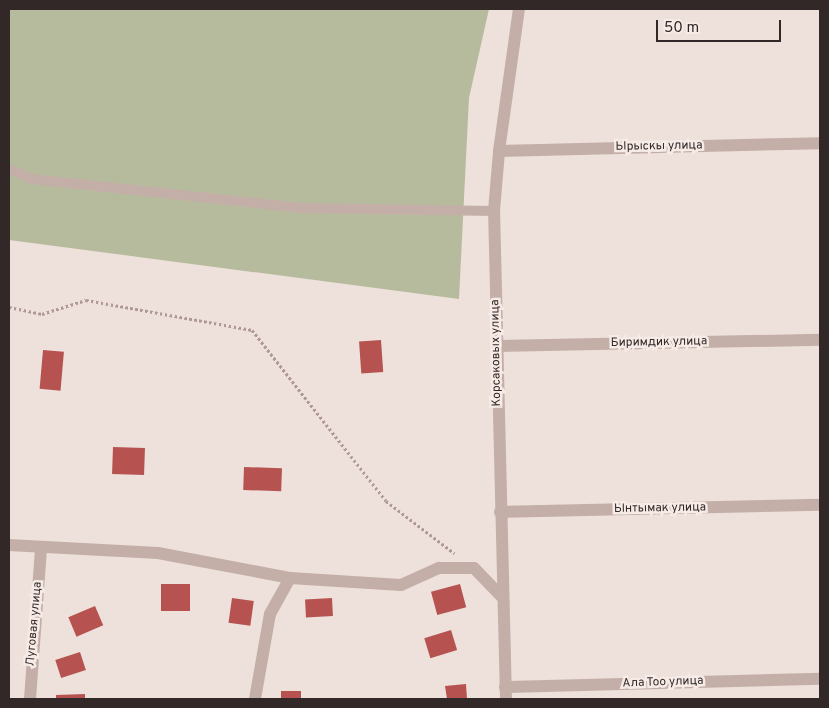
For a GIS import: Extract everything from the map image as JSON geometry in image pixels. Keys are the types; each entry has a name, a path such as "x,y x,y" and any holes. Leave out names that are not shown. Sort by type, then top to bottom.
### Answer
{"street":[{"name":"Корсаковых улица","path":"505,693 501,596 494,211 498,151 519,9"},
{"name":"Ырыскы улица","path":"498,151 820,143"},
{"name":"Биримдик улица","path":"497,346 820,340"},
{"name":"Ынтымак улица","path":"500,512 820,506"},
{"path":"9,546 158,554 290,578 401,586 439,568 474,568 501,596"},
{"name":"Луговая улица","path":"30,699 41,549"},
{"path":"255,699 270,614 290,578"},
{"name":"Ала Тоо улица","path":"505,693 820,679"}],"lane":[{"path":"9,169 31,179 301,208 494,211"}],"path":[{"path":"9,307 42,314 86,300 252,330 386,501 474,568"}],"green space":[{"path":"9,9 489,9 469,98 459,299 9,240"}],"building":[{"path":"381,340 383,372 361,373 359,342"},
{"path":"43,350 64,352 61,391 40,389"},
{"path":"113,447 145,448 144,475 112,474"},
{"path":"244,467 282,468 281,491 243,490"},
{"path":"161,584 190,584 190,611 161,611"},
{"path":"460,584 466,607 437,615 431,592"},
{"path":"232,598 254,601 250,626 229,623"},
{"path":"332,598 333,616 306,617 305,599"},
{"path":"95,606 103,625 77,637 68,617"},
{"path":"451,630 457,650 430,658 424,638"},
{"path":"80,652 86,670 61,678 55,660"},
{"path":"466,684 467,699 447,699 445,686"},
{"path":"281,691 301,691 301,699 281,699"},
{"path":"85,694 85,699 56,699 56,695"}]}
